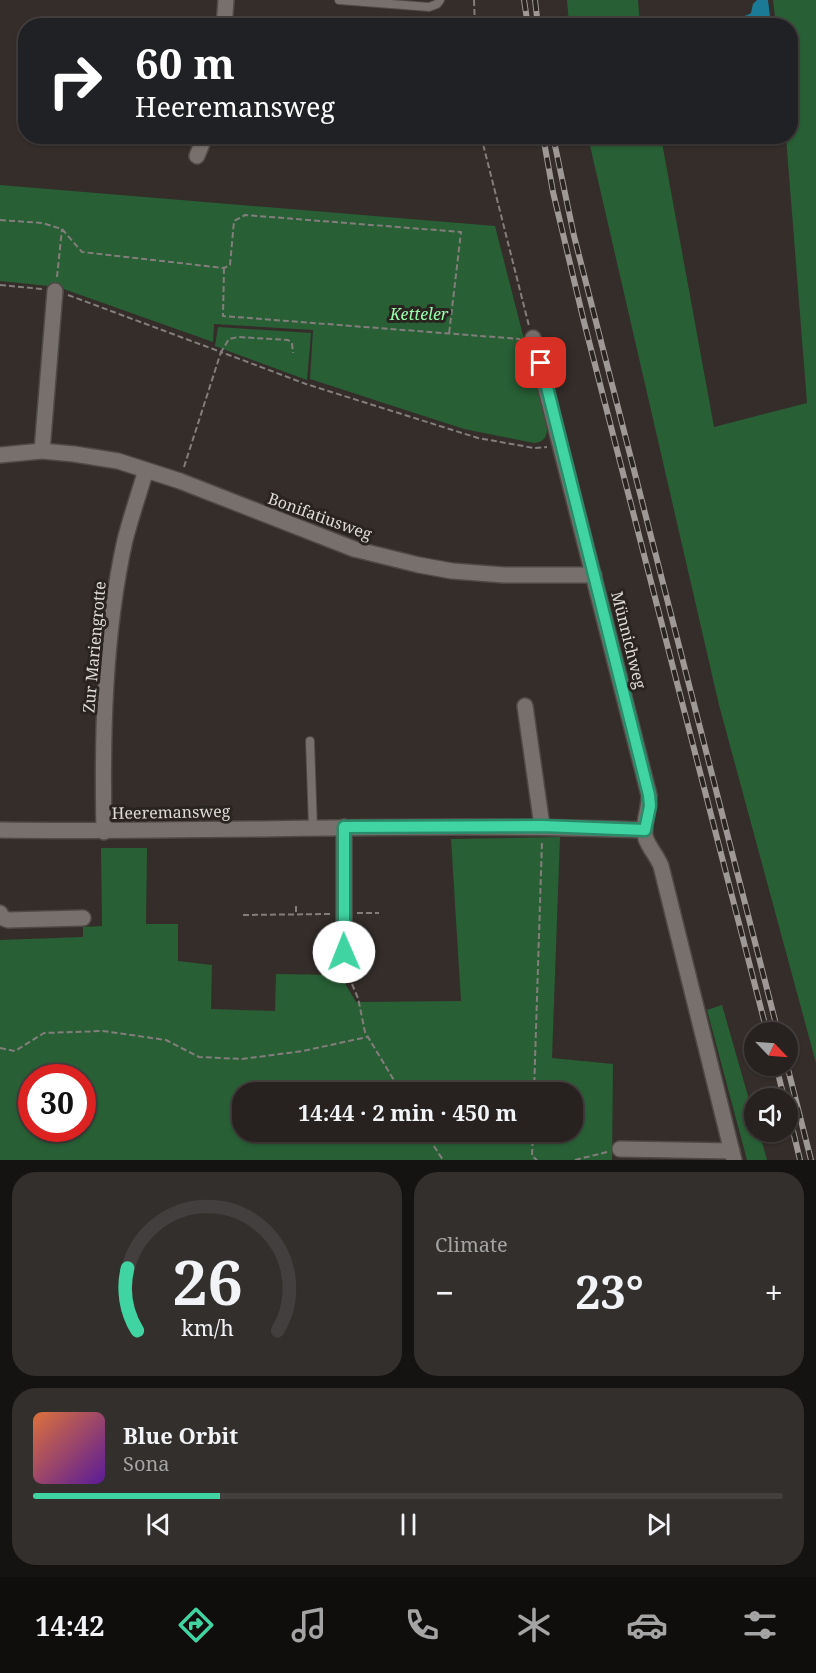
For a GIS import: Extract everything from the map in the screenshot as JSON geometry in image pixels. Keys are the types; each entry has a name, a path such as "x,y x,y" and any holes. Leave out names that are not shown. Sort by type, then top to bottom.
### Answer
{"street":[{"path":"225,18 226,0"},
{"path":"197,156 202,144"},
{"path":"42,451 55,291"},
{"name":"Münnichweg","path":"533,338 649,795 650,806 645,830"},
{"name":"Bonifatiusweg","path":"0,455 42,451 96,457 146,470 354,549 419,565 478,573 531,576 594,575"},
{"name":"Zur Mariengrotte","path":"104,831 107,668 111,623 126,538 146,470"},
{"path":"525,706 542,826"},
{"name":"Heeremansweg","path":"0,830 542,826 645,830"},
{"path":"344,827 344,971"},
{"path":"620,1149 733,1156 661,866 646,839 645,830"},
{"path":"0,913 8,920 83,918"}],"lane":[{"path":"339,0 429,7 440,0"},
{"path":"310,741 314,828"}],"path":[{"path":"474,0 475,18"},
{"path":"224,268 223,316 448,334 533,338 483,144"},
{"path":"0,220 42,223 62,230 82,252 224,268 230,265 234,222 245,215 461,232 448,334"},
{"path":"55,291 62,230"},
{"path":"0,285 55,291 306,384 478,438 534,448 546,448 561,443"},
{"path":"180,481 221,352 229,339 238,337 288,340 292,343 293,353"},
{"path":"534,1082 542,826"},
{"path":"296,906 296,915"},
{"path":"243,915 379,913"},
{"path":"344,971 358,998 367,1037 394,1082"},
{"path":"0,1048 15,1051 44,1033 104,1031 166,1040 199,1057 242,1059 303,1051 367,1037"},
{"path":"431,1142 443,1160"},
{"path":"533,1142 532,1158 537,1160"},
{"path":"575,1160 591,1158 620,1149"}],"green space":[{"path":"567,0 638,0 639,18 568,18"},
{"path":"773,0 816,0 816,1063 719,705 590,144 662,144 714,427 807,403 787,144 798,144 798,18 775,18"},
{"name":"Ketteler","path":"0,185 495,226 547,429 546,435 542,441 534,443 464,429 310,379 313,330 214,324 213,342 58,287 0,281"},
{"path":"218,327 311,333 307,380 215,346"},
{"path":"560,837 552,1058 613,1064 612,1160 0,1160 0,940 83,937 83,927 102,926 101,848 147,848 146,924 178,924 178,961 212,965 211,1009 275,1011 276,974 340,975 356,1002 461,1001 451,839"},
{"path":"722,1005 746,1088 744,1142 762,1142 767,1160 747,1160 707,1010"}],"water":[{"path":"757,0 768,0 770,18 735,18 751,13 753,4"}],"railway":[{"path":"524,0 527,18"},
{"path":"535,0 537,18"},
{"path":"544,144 553,192 584,322 764,1022"},
{"path":"555,144 574,236 775,1022"},
{"path":"779,1076 782,1088"},
{"path":"790,1076 811,1160"},
{"path":"796,1142 800,1160"}],"route":[{"path":"344,952 344,827 542,826 645,830 650,806 649,795 541,363"}]}
